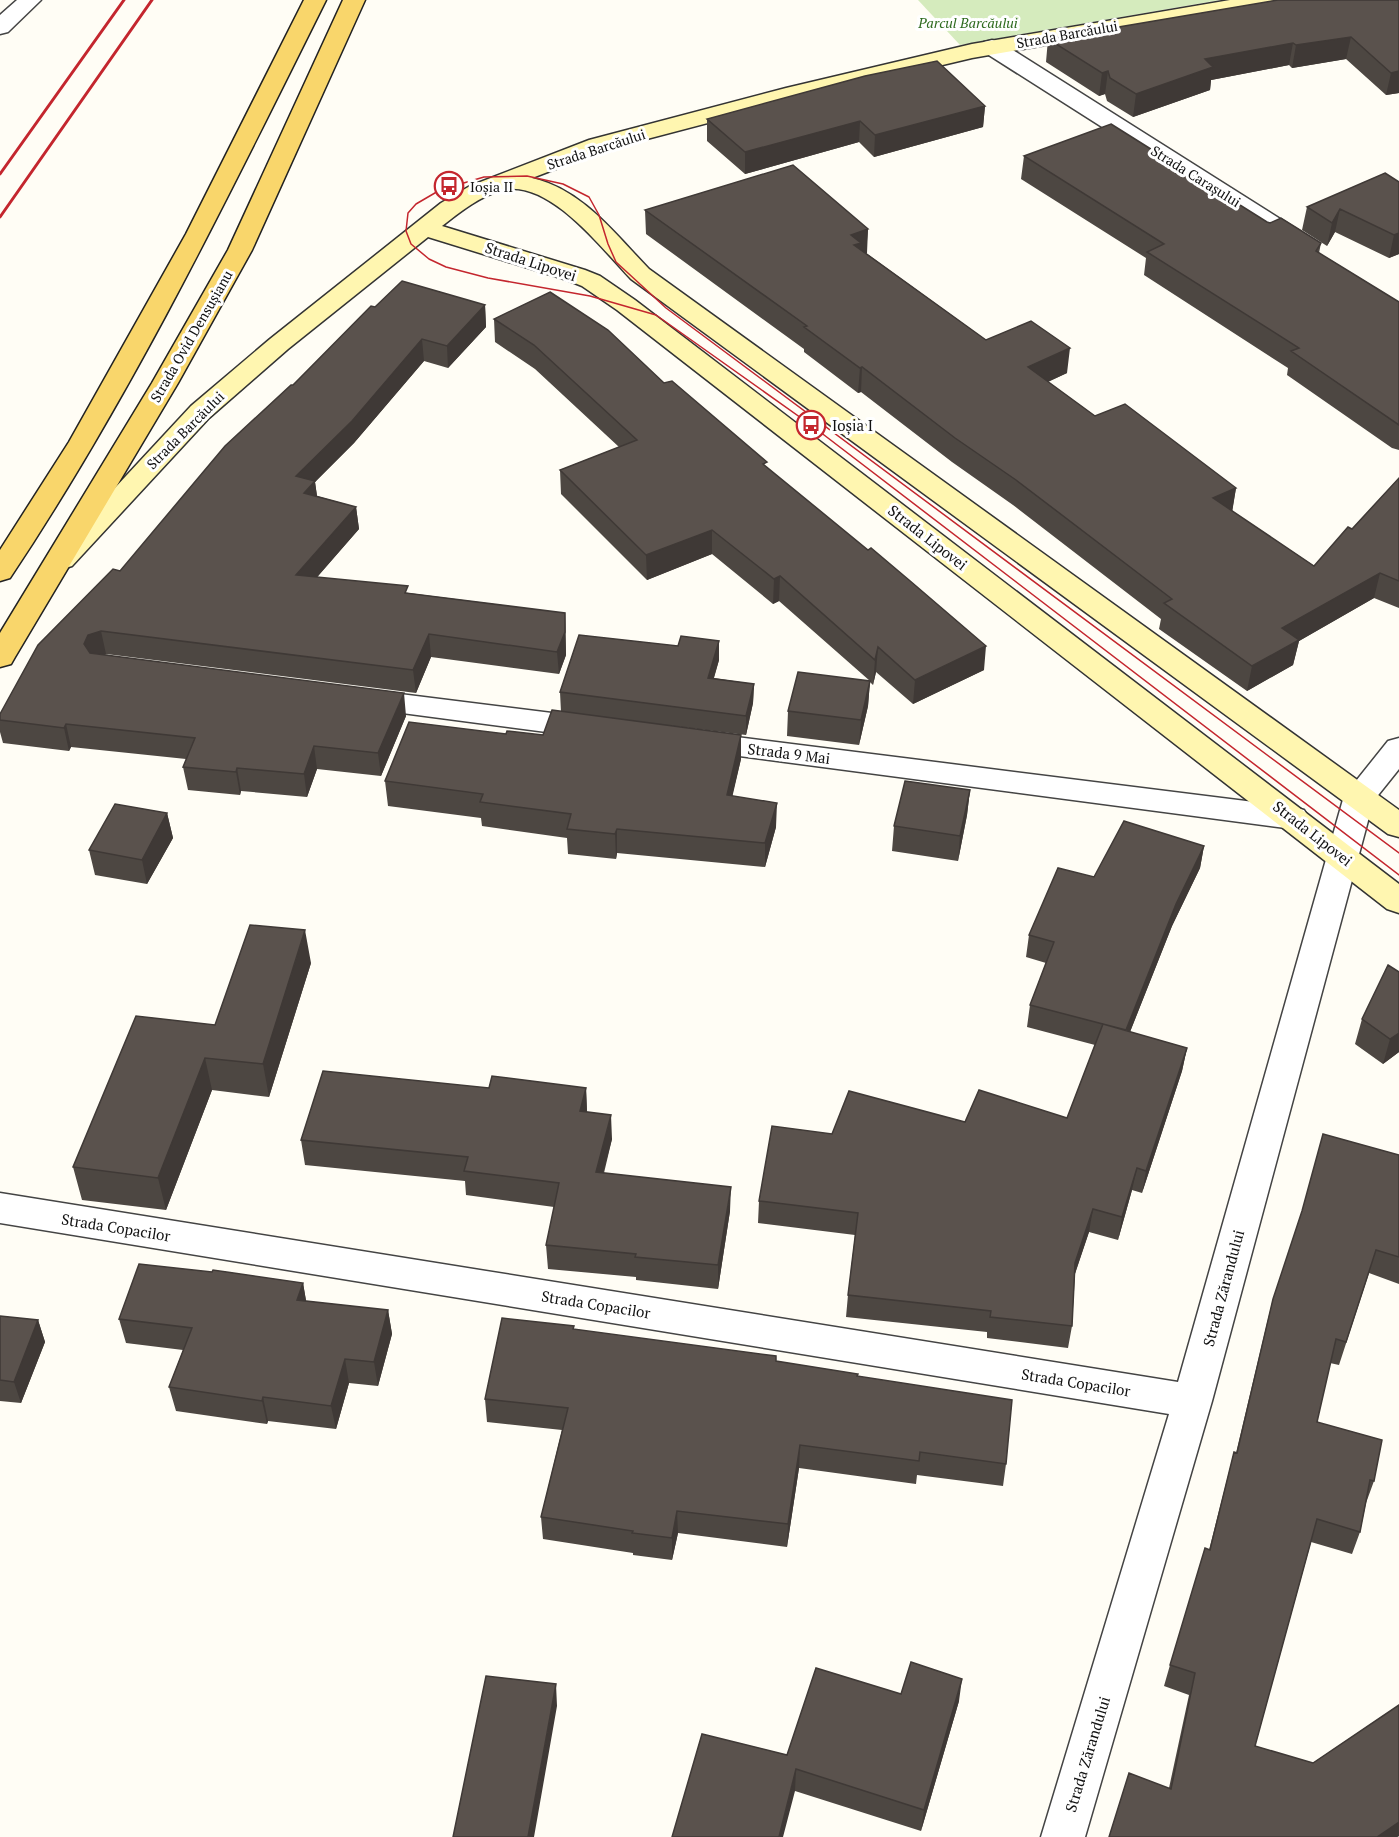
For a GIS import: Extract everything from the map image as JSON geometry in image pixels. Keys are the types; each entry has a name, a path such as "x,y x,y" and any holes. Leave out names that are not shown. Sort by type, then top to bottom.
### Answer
{"main road":[{"path":"0,572 83,442 198,234 315,0"},
{"name":"Strada Ovid Densușianu","path":"0,657 165,383 240,250 354,0"}],"street":[{"path":"0,27 30,0"},
{"name":"Strada Barcăului","path":"58,564 200,412 279,344 464,198 597,145 794,93 992,47 1267,0"},
{"name":"Strada Carașului","path":"992,47 1330,261"},
{"path":"501,182 529,185 550,191 574,208 640,274 1399,826"},
{"name":"Strada Lipovei","path":"426,229 576,275 591,281 626,304 1399,901"},
{"path":"332,695 616,731"},
{"name":"Strada 9 Mai","path":"664,738 1293,818"},
{"name":"Strada Zărandului","path":"1063,1837 1192,1401 1360,796 1399,748"},
{"name":"Strada Copacilor","path":"0,1208 1192,1401"}],"green space":[{"name":"Parcul Barcăului","path":"918,0 1220,0 960,45"}],"building":[{"path":"1278,0 1399,0 1399,71 1391,73 1351,37 1296,45 1293,43 1205,59 1213,67 1136,94 1110,78 1108,71 1102,73 1048,39"},
{"path":"937,61 985,106 875,135 860,121 745,152 707,119 865,76"},
{"path":"1111,124 1267,222 1281,218 1321,243 1316,251 1399,302 1399,425 1291,351 1299,348 1147,252 1164,244 1024,156"},
{"path":"793,165 868,229 851,235 861,243 854,245 986,340 1031,321 1070,348 1028,367 1095,416 1125,404 1236,488 1213,498 1314,566 1348,527 1352,529 1399,478 1399,581 1380,573 1282,628 1299,640 1252,666 1164,603 1172,599 1016,480 955,438 862,367 860,368 804,327 807,326 645,210"},
{"path":"1385,173 1399,182 1399,233 1394,235 1340,209 1332,223 1307,207"},
{"path":"402,281 485,305 447,346 422,339 352,421 296,476 315,481 304,493 356,507 296,575 408,586 405,593 565,613 565,632 557,652 429,634 413,670 101,631 88,635 84,644 90,653 404,693 378,753 314,746 304,774 237,768 236,772 183,767 195,738 66,724 64,728 0,720 0,714 38,645 113,569 120,571 225,446 293,385 371,306 375,307"},
{"path":"550,292 608,330 664,383 672,381 767,462 763,464 868,550 871,548 986,646 915,680 878,647 875,660 780,576 774,579 712,530 646,555 560,470 637,440 534,345 494,319"},
{"path":"579,635 678,646 681,636 719,641 708,678 754,684 746,716 560,692"},
{"path":"798,672 870,681 861,720 788,711"},
{"path":"552,710 741,735 727,795 777,803 765,843 617,829 615,834 567,829 571,814 480,802 483,794 385,781 409,722 506,734 507,731 543,735"},
{"path":"905,781 970,790 960,836 894,826"},
{"path":"115,804 167,813 142,860 89,850"},
{"path":"1124,821 1204,846 1176,904 1126,1030 1030,1005 1054,942 1029,935 1058,868 1094,877"},
{"path":"250,925 305,930 263,1064 205,1058 158,1178 73,1167 136,1016 215,1025"},
{"path":"1388,965 1399,972 1399,1033 1390,1039 1362,1019"},
{"path":"1103,1024 1187,1048 1146,1171 1137,1168 1122,1217 1093,1209 1075,1263 1072,1326 990,1317 991,1311 848,1295 858,1213 759,1201 772,1126 832,1134 849,1091 965,1122 979,1090 1067,1118"},
{"path":"323,1071 489,1088 492,1076 586,1088 580,1111 611,1115 596,1172 731,1187 718,1265 546,1245 559,1183 464,1171 468,1157 301,1140"},
{"path":"1323,1134 1399,1155 1399,1257 1376,1250 1346,1342 1336,1339 1317,1422 1382,1440 1374,1481 1370,1480 1360,1532 1317,1519 1255,1746 1313,1763 1399,1705 1399,1822 1377,1837 1109,1837 1129,1773 1171,1789 1195,1673 1170,1665 1205,1548 1210,1550 1234,1452 1237,1453 1273,1299 1302,1211"},
{"path":"139,1264 212,1272 213,1270 303,1283 297,1300 388,1310 374,1362 345,1359 331,1406 263,1397 262,1401 169,1387 192,1328 119,1319"},
{"path":"0,1316 38,1320 14,1382 0,1380"},
{"path":"502,1318 574,1326 573,1329 776,1356 776,1361 1012,1400 1006,1464 920,1452 919,1461 800,1445 788,1524 677,1511 672,1538 541,1517 568,1408 485,1399"},
{"path":"911,1662 962,1679 924,1810 796,1769 779,1837 672,1837 702,1734 787,1755 816,1668 901,1694"},
{"path":"486,1676 556,1684 528,1837 453,1837"}],"tram line":[{"path":"1399,853 666,308 616,262 599,215 589,197 563,184 527,176 484,177 440,190 416,204 408,213 406,231 411,244 429,259 446,267 488,278 590,296 656,315 811,425 1399,875"}],"railway":[{"path":"0,174 124,0"},
{"path":"0,217 152,0"}],"place":[{"name":"Ioșia II","path":"449,186"},
{"name":"Ioșia I","path":"811,425"}]}
